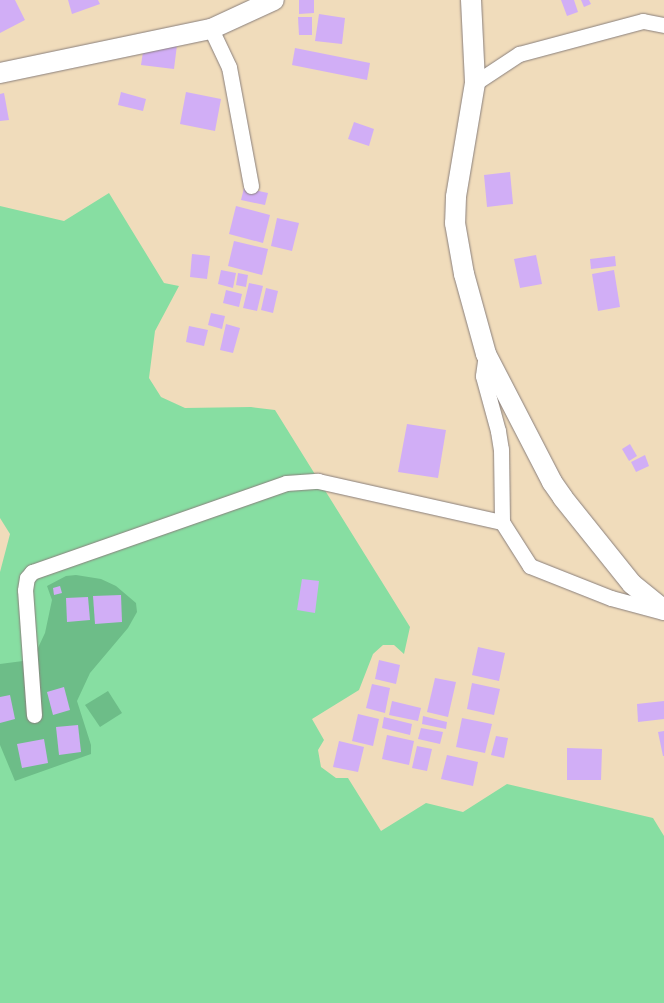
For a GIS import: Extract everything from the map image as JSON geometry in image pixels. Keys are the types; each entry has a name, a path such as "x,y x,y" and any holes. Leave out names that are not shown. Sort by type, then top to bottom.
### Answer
{"street":[{"path":"0,73 211,29 274,0"},
{"path":"471,0 475,83 456,197 455,223 464,274 486,354 549,476 563,498 632,584 664,611"},
{"path":"475,83 519,54 643,21 664,25"},
{"path":"211,29 229,67 251,186"},
{"path":"486,354 483,376 501,449 502,522 530,566 611,598 664,611"},
{"path":"34,715 25,590 27,578 32,572 286,483 318,481 502,522"}],"green space":[{"path":"109,193 164,283 179,286 155,331 149,378 161,397 185,408 251,407 275,410 410,627 404,654 394,645 383,645 373,654 359,690 312,719 324,740 318,750 321,767 336,778 348,778 381,831 426,803 463,812 507,784 653,818 664,836 664,1003 0,1003 0,572 10,534 0,518 0,206 64,221"},
{"path":"76,575 101,579 116,586 136,603 137,612 128,628 90,673 77,701 91,745 91,754 15,781 0,745 0,664 23,661 37,650 45,633 52,600 47,586 66,576"},
{"path":"108,691 122,713 100,727 85,705"}],"building":[{"path":"0,0 15,0 25,20 0,33"},
{"path":"68,0 98,0 100,4 72,14"},
{"path":"299,0 314,0 314,13 299,14"},
{"path":"561,0 574,0 578,12 567,16"},
{"path":"581,0 589,0 591,4 584,7"},
{"path":"319,14 345,18 342,44 315,41"},
{"path":"298,17 312,17 312,35 299,35"},
{"path":"144,45 177,45 174,69 141,65"},
{"path":"295,48 370,63 367,80 292,65"},
{"path":"121,92 146,99 143,111 118,105"},
{"path":"186,92 221,99 215,131 180,124"},
{"path":"4,93 9,120 0,121 0,94"},
{"path":"354,122 374,129 369,146 348,139"},
{"path":"510,172 513,204 487,207 484,175"},
{"path":"244,188 268,193 265,205 241,200"},
{"path":"236,206 270,215 263,243 229,234"},
{"path":"277,218 299,223 292,251 271,246"},
{"path":"234,241 268,249 262,275 228,266"},
{"path":"192,254 210,256 207,279 190,277"},
{"path":"536,255 542,284 520,288 514,259"},
{"path":"615,256 616,266 591,269 590,259"},
{"path":"221,270 236,273 233,288 218,284"},
{"path":"614,270 620,307 598,311 592,274"},
{"path":"238,273 248,275 246,287 236,285"},
{"path":"249,283 263,286 257,311 243,308"},
{"path":"266,288 278,291 273,313 261,310"},
{"path":"226,290 242,294 239,307 223,303"},
{"path":"211,313 225,316 222,329 208,325"},
{"path":"226,324 240,328 233,353 220,350"},
{"path":"189,326 208,330 204,346 186,342"},
{"path":"407,424 446,430 438,478 398,472"},
{"path":"630,444 637,456 629,461 622,449"},
{"path":"645,455 649,466 636,472 631,462"},
{"path":"302,579 319,581 315,613 297,610"},
{"path":"60,586 62,593 54,595 53,588"},
{"path":"121,595 122,622 95,624 93,596"},
{"path":"88,597 90,620 67,622 66,598"},
{"path":"478,647 505,653 499,681 472,675"},
{"path":"379,660 400,665 396,684 375,679"},
{"path":"435,678 456,682 448,717 427,712"},
{"path":"472,683 500,689 494,715 467,709"},
{"path":"372,684 390,688 385,713 366,708"},
{"path":"64,687 70,710 53,715 47,692"},
{"path":"10,695 15,719 0,723 0,697"},
{"path":"392,701 421,708 418,721 389,715"},
{"path":"664,701 664,719 638,722 637,704"},
{"path":"358,714 379,719 373,746 352,741"},
{"path":"423,716 447,722 446,729 422,724"},
{"path":"384,717 412,724 410,735 382,728"},
{"path":"462,718 492,724 485,753 456,747"},
{"path":"78,725 81,752 59,755 56,727"},
{"path":"421,728 443,732 440,744 418,739"},
{"path":"664,731 664,756 663,756 658,732"},
{"path":"387,735 414,741 409,765 382,759"},
{"path":"496,736 508,738 504,758 491,755"},
{"path":"44,739 48,763 22,768 17,744"},
{"path":"339,741 364,747 358,772 333,767"},
{"path":"417,746 432,749 427,771 412,768"},
{"path":"567,748 602,749 601,780 567,780"},
{"path":"447,755 478,762 473,786 441,779"}]}
